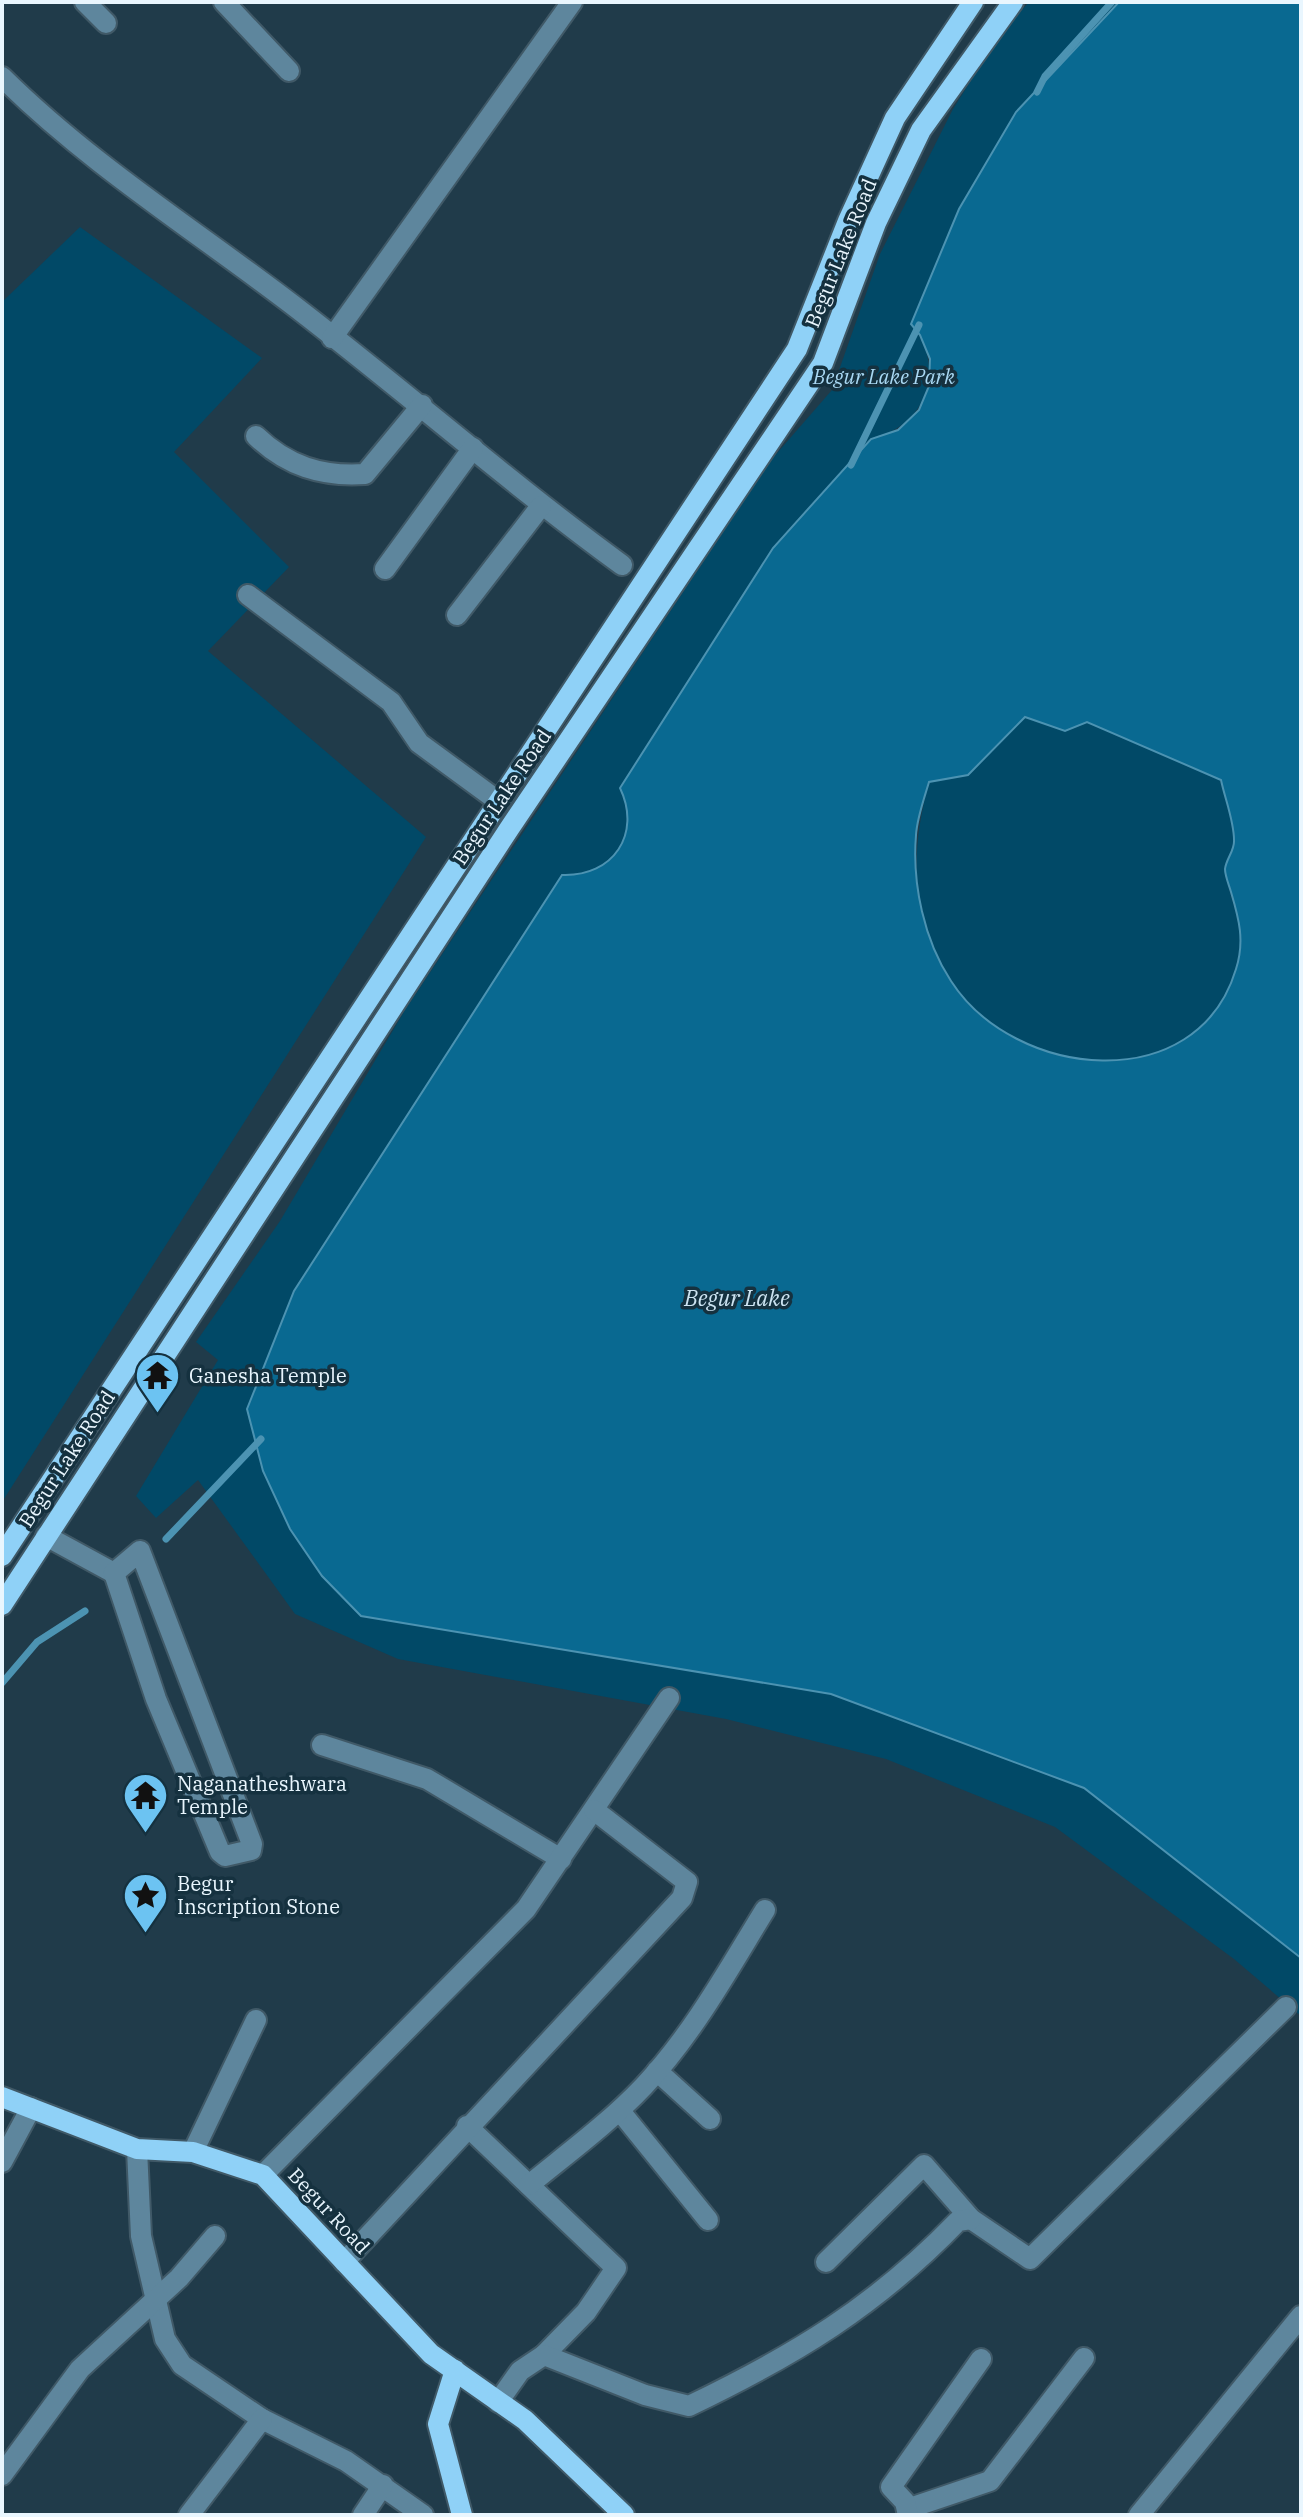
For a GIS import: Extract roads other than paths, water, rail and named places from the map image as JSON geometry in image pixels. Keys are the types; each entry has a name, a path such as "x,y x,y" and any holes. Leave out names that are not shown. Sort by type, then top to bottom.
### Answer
{"main road":[{"name":"Begur Lake Road","path":"2,1556 797,349 848,221 895,118 973,2"},
{"name":"Begur Lake Road","path":"2,1605 509,829 823,363 876,223 921,130 1013,2"},
{"path":"282,1128 304,1143"},
{"path":"60,1464 82,1479"},
{"name":"Begur Road","path":"2,2097 137,2149 193,2152 263,2175 431,2354 560,2451 624,2515"},
{"path":"455,2370 438,2424 462,2515"}],"street":[{"path":"85,2 106,23"},
{"path":"224,2 289,71"},
{"path":"332,338 572,2"},
{"path":"2,77 52,127 159,209 245,269 422,405 541,506 622,565"},
{"path":"256,436 274,453 305,469 365,474 422,405"},
{"path":"385,569 473,448"},
{"path":"457,615 541,506"},
{"path":"248,595 391,702 419,743 498,801"},
{"path":"46,1536 114,1573 156,1699 220,1852 225,1856 251,1850 252,1844 140,1551 114,1573"},
{"path":"263,2175 508,1929 561,1859 669,1698"},
{"path":"322,1745 427,1779 561,1859"},
{"path":"344,2262 467,2126 682,1898 687,1882 594,1810"},
{"path":"529,2185 620,2111 657,2071 697,2019 765,1910"},
{"path":"826,2262 924,2165 971,2219 1030,2259 1286,2007"},
{"path":"193,2152 256,2020"},
{"path":"657,2071 710,2119"},
{"path":"2,2162 31,2108"},
{"path":"620,2111 708,2220"},
{"path":"467,2126 616,2268 586,2312 544,2355 520,2371 498,2402"},
{"path":"137,2149 141,2236 165,2339 182,2365 262,2419 346,2461 423,2515"},
{"path":"544,2355 645,2395 689,2406 764,2370 827,2334 868,2305 958,2221 971,2219"},
{"path":"2,2475 80,2369 155,2301 215,2236"},
{"path":"1139,2515 1301,2316"},
{"path":"981,2359 891,2487 901,2496 907,2512 990,2481 1084,2358"},
{"path":"189,2515 262,2419"},
{"path":"363,2515 383,2485"}],"water":[{"name":"Begur Lake","path":"1119,2 1301,2 1301,1958 1084,1788 831,1694 361,1616 322,1576 290,1529 263,1471 247,1409 294,1291 562,875 596,869 618,850 625,836 627,821 620,788 773,548 871,439 898,430 919,410 929,386 930,359 920,335 911,324 959,209 1016,112","holes":["1025,717 1065,731 1087,722 1221,780 1231,818 1234,844 1225,869 1240,930 1236,969 1215,1011 1184,1040 1145,1056 1102,1060 1059,1055 1017,1039 980,1014 951,981 934,948 922,911 916,873 916,835 929,782 968,775"]}],"waterway":[{"path":"1037,92 1045,76 1112,2"},
{"path":"851,465 919,325"},
{"path":"166,1539 261,1439"},
{"path":"2,1683 37,1642 85,1611"}],"place":[{"name":"Ganesha Temple","path":"158,1415"},
{"name":"Naganatheshwara Temple","path":"146,1835"},
{"name":"Begur Inscription Stone","path":"146,1935"}],"park label":[{"name":"Begur Lake Park","path":"884,377"}]}
